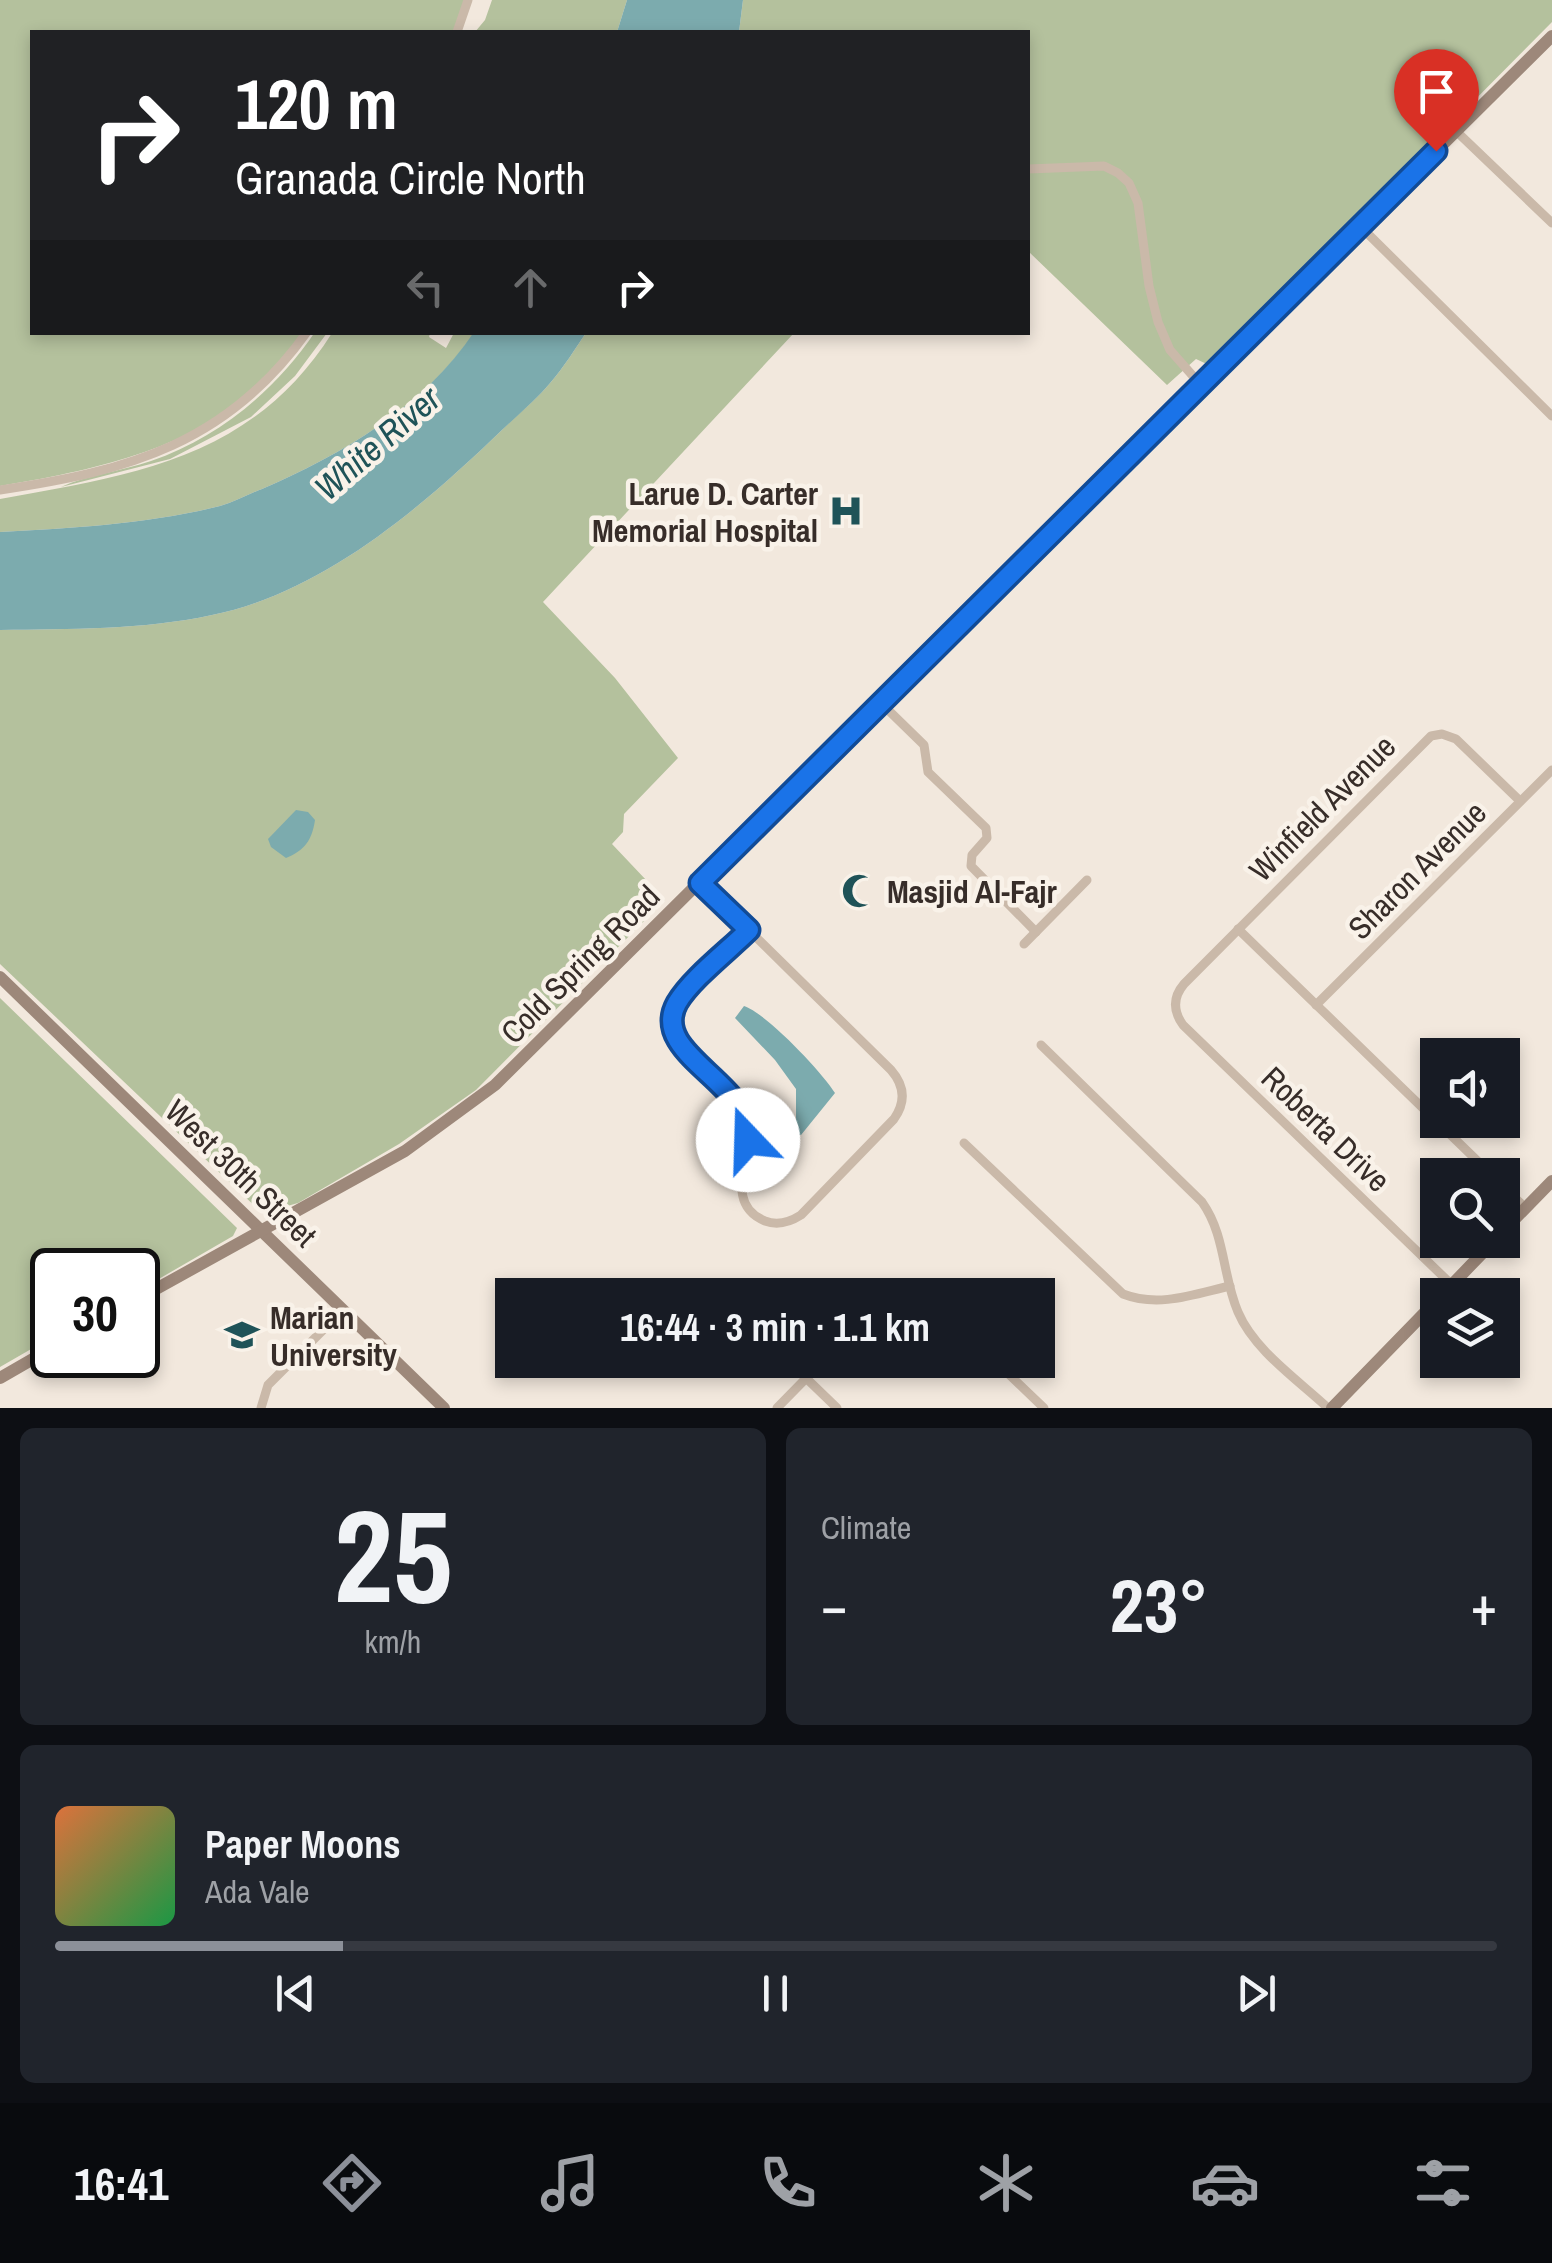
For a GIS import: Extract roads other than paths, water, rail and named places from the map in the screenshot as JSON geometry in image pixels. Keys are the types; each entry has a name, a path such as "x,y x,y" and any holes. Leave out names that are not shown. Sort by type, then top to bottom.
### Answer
{"street":[{"path":"457,30 468,0"},
{"name":"Cold Spring Road","path":"160,1287 390,1160 464,1111 520,1062 1552,36"},
{"path":"1456,131 1552,224"},
{"path":"1030,169 1104,166 1118,172 1128,183 1138,203 1145,265 1158,322 1170,350 1200,384"},
{"path":"1360,226 1552,416"},
{"path":"0,490 122,464 186,441 225,418 260,390 305,335"},
{"path":"882,704 924,745 928,772 986,828 986,838 972,855 971,866 1036,932"},
{"name":"Winfield Avenue","path":"1175,1003 1181,987 1431,736 1446,734 1456,739 1520,802"},
{"name":"Sharon Avenue","path":"1316,1005 1552,770"},
{"path":"1024,944 1087,880"},
{"path":"700,883 749,930 897,1077 903,1098 894,1119 801,1215 780,1223 762,1220 748,1208 744,1198 742,1182 749,1131 743,1108 681,1046 672,1024 680,998 749,930"},
{"path":"1238,929 1474,1158"},
{"name":"West 30th Street","path":"0,978 343,1310 435,1405"},
{"name":"Roberta Drive","path":"1175,1003 1183,1025 1429,1278"},
{"path":"1041,1046 1202,1202 1219,1232 1237,1309 1250,1333 1330,1408 1420,1317"},
{"path":"964,1143 1123,1294 1160,1302 1230,1286"},
{"path":"1520,1214 1552,1181"},
{"path":"1520,1202 1526,1208"},
{"path":"1458,1278 1478,1258"},
{"path":"261,1408 268,1384 343,1310"},
{"path":"0,1378 30,1361"},
{"path":"777,1408 806,1378 837,1408"},
{"path":"1013,1378 1044,1408"}],"water":[{"path":"627,0 743,0 739,30 618,30"},
{"name":"White River","path":"472,335 585,335 546,388 439,488 369,543 293,587 253,604 186,620 80,629 0,630 0,532 138,521 236,500 322,461 379,426 454,359"},
{"path":"296,810 308,812 315,820 314,827 303,848 286,858 271,847 268,839"},
{"path":"744,1006 793,1044 835,1093 801,1135 796,1135 796,1089 735,1018"}],"place":[{"name":"Larue D. Carter Memorial Hospital","path":"846,511"},
{"name":"Masjid Al-Fajr","path":"859,891"},
{"name":"Marian University","path":"242,1335"}]}
